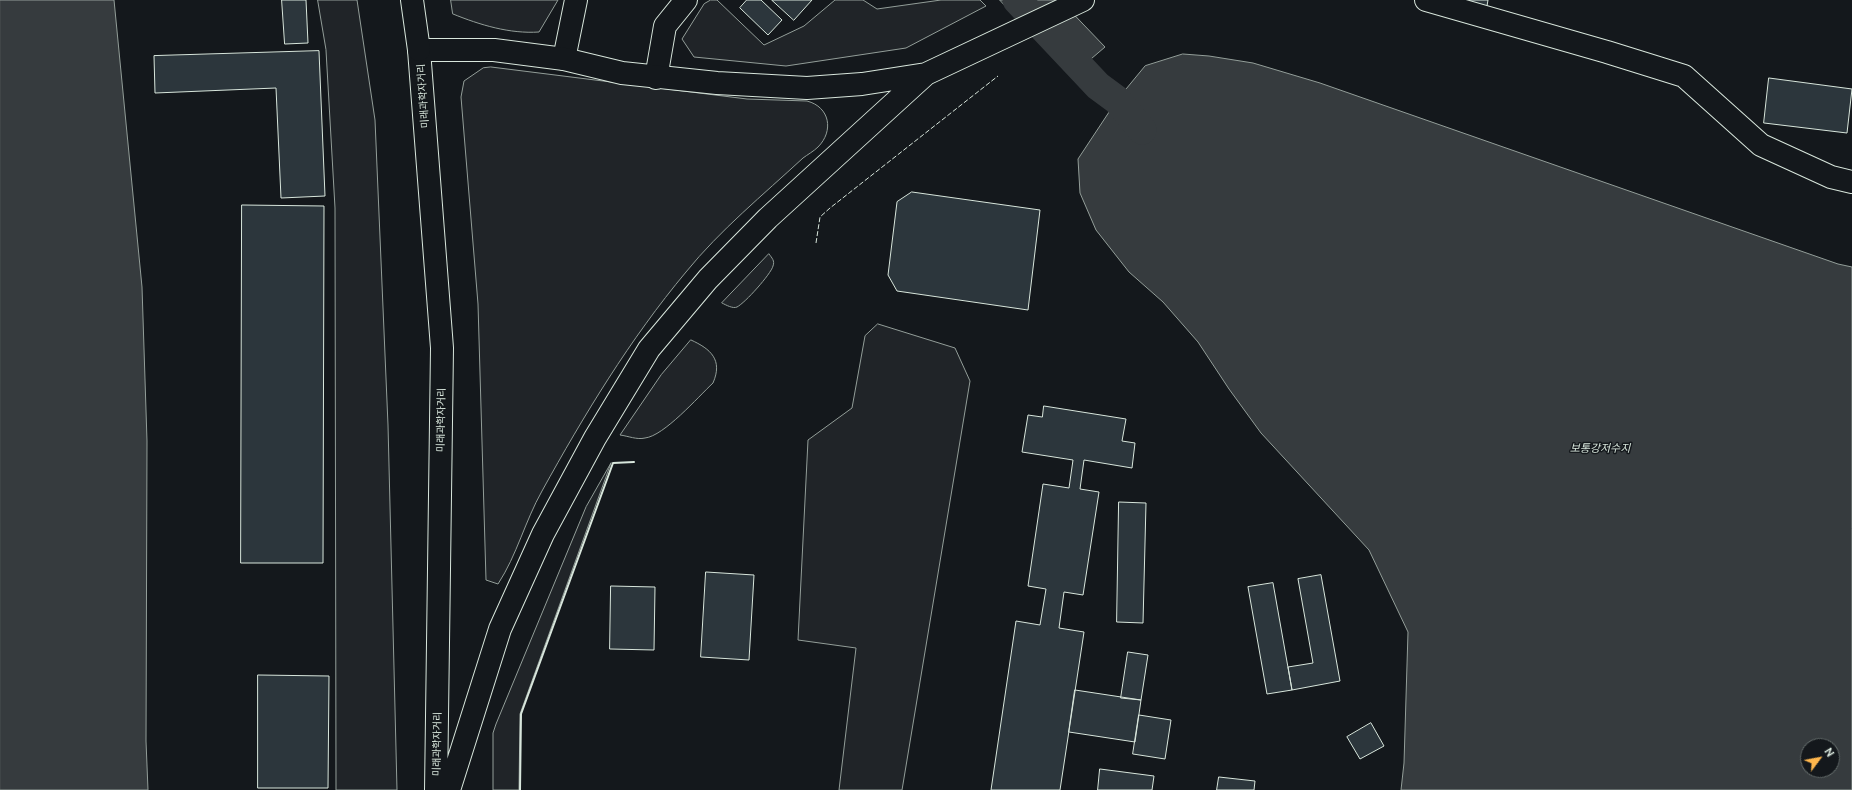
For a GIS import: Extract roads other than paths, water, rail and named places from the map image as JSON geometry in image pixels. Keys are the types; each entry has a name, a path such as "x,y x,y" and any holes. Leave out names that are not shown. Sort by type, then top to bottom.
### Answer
{"main road":[{"name":"미래과학자거리","path":"412,0 419,50 442,348 436,790"},
{"path":"564,59 576,0"},
{"path":"656,78 665,26 686,0"},
{"path":"419,50 494,50 564,59 622,73 656,78 807,88 862,84 926,74 1083,0"},
{"path":"1426,0 1607,52 1684,76 1761,145 1831,178 1852,182"},
{"path":"449,790 500,629 518,588 543,534 595,438 649,349 708,279 768,218 926,74"}],"water":[{"path":"0,0 114,0 142,287 147,441 146,741 148,790 0,790"},
{"path":"1000,0 1060,0 1105,47 1071,76"},
{"name":"보통강저수지","path":"1183,54 1209,56 1253,63 1320,83 1838,264 1852,267 1852,790 1401,790 1404,763 1408,632 1369,550 1261,433 1229,389 1198,342 1163,302 1129,272 1096,230 1080,193 1078,159 1117,100 1145,66"}],"waterway":[{"path":"1017,0 1098,86 1117,100 1142,130"}]}
